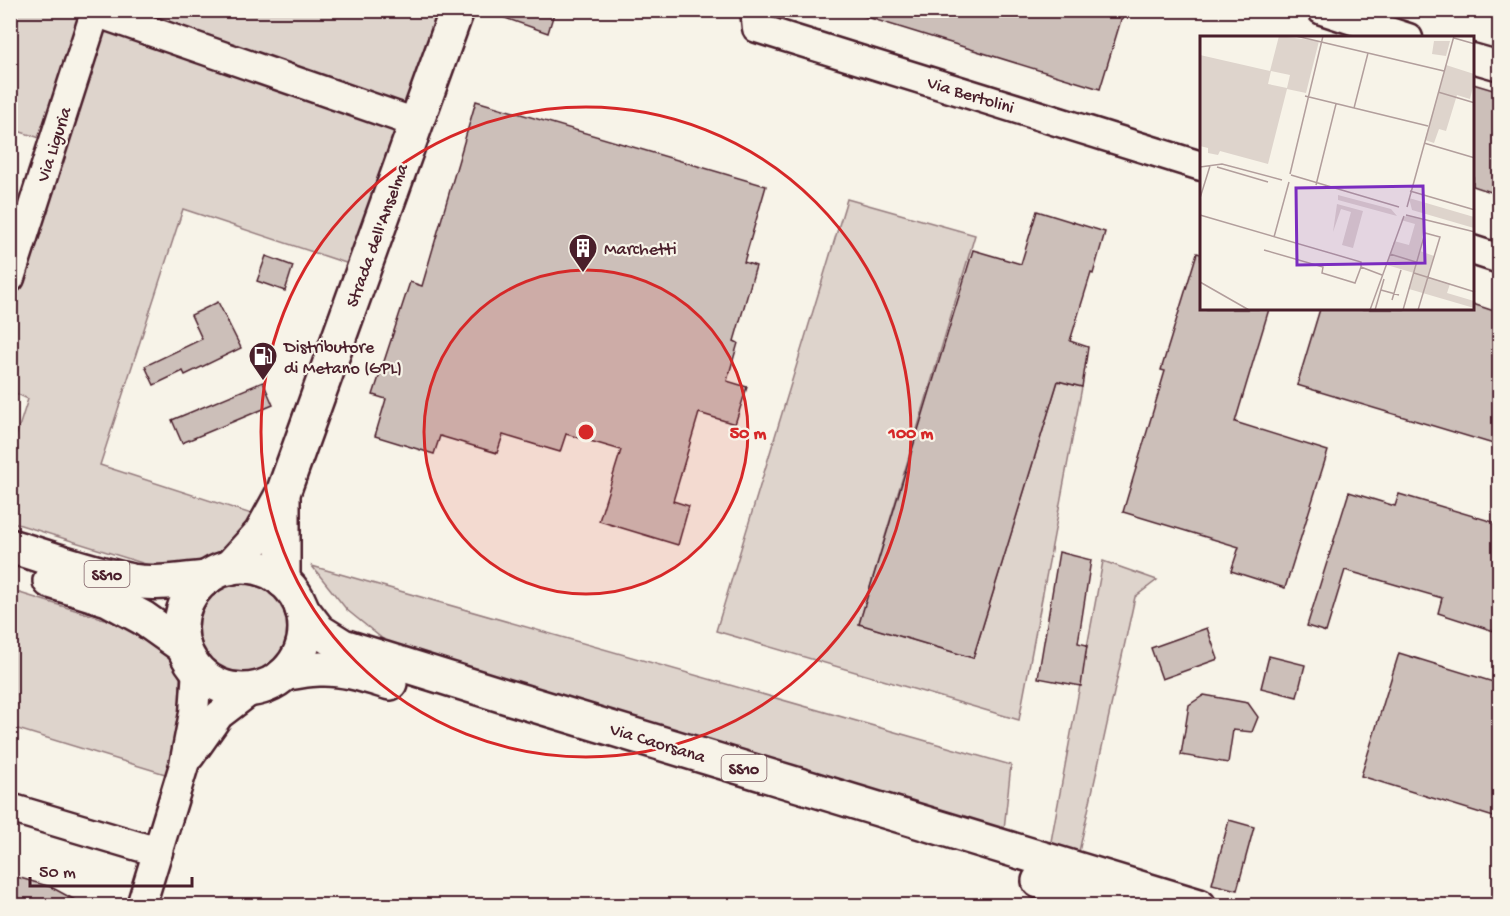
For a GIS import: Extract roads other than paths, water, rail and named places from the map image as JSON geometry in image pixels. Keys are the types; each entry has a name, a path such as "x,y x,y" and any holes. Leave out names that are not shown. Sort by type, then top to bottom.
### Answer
{"main road":[{"name":"Strada dell'Anselma","path":"218,573 261,533 283,493 457,10"},
{"name":"Strada dell'Anselma","path":"283,493 283,581"},
{"name":"SS10","path":"10,546 134,581 171,582 248,566 267,571 283,581 295,594 302,609 305,626 304,643 297,660 286,673 271,684 253,690 232,689 213,682 190,658 143,618 108,599 10,570"},
{"path":"190,658 181,628 184,609 193,591 218,573"},
{"name":"Via Caorsana","path":"302,609 319,631 343,646 1199,906"},
{"name":"Via Caorsana","path":"286,673 320,669 357,672 1120,906"}],"street":[{"name":"Via Bertolini","path":"755,10 757,28 1200,166"},
{"path":"1322,10 1402,36"},
{"path":"95,11 417,123"},
{"name":"Via Liguria","path":"10,278 95,11"},
{"path":"1474,58 1500,66"},
{"path":"1474,250 1500,259"},
{"path":"141,906 184,765 194,713 190,658"},
{"path":"184,765 219,714 253,690"},
{"path":"10,808 158,852"}],"place":[{"name":"Marchetti","path":"583,274"},
{"name":"Distributore di Metano (GPL)","path":"263,382"}]}
